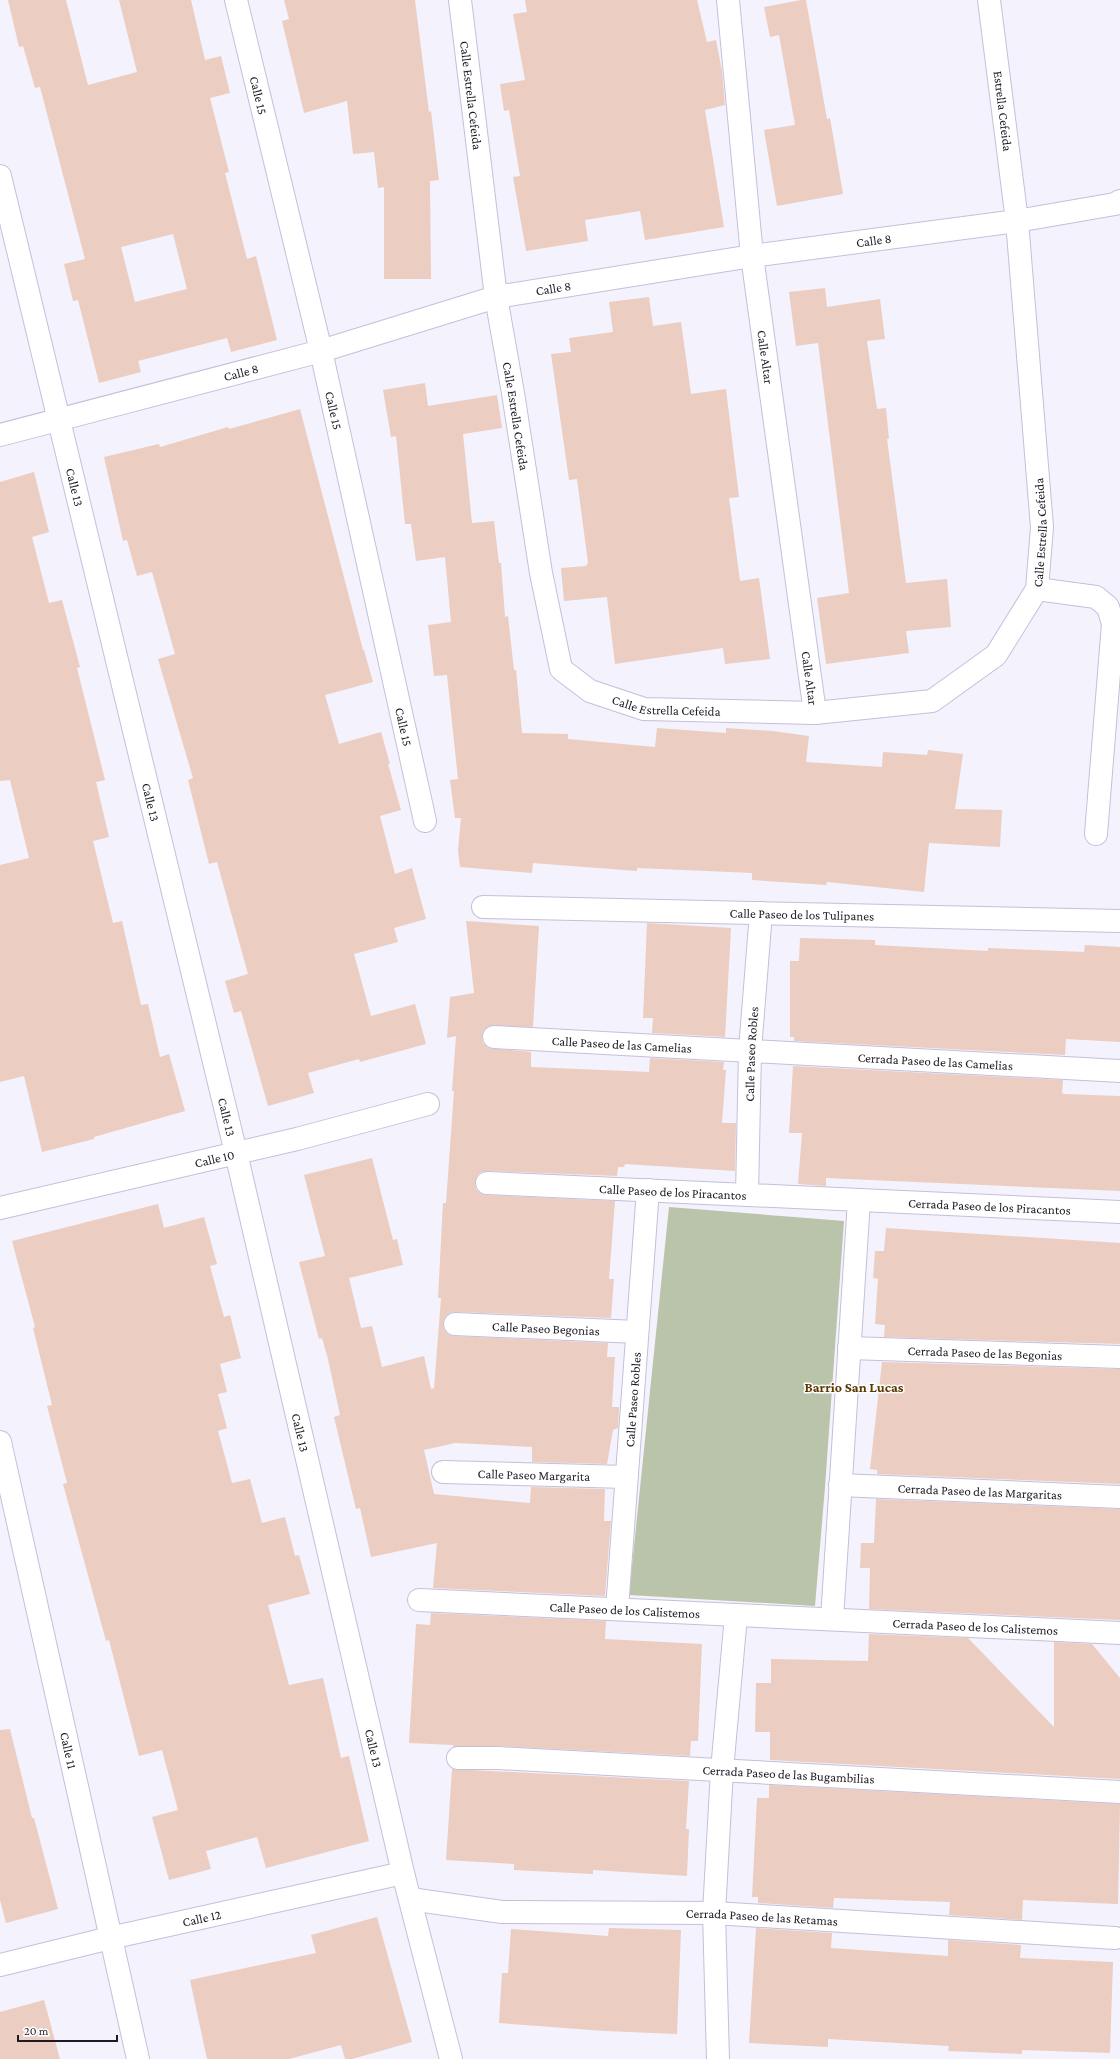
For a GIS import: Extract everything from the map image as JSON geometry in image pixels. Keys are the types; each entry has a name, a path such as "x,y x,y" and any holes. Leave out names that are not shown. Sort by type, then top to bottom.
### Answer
{"street":[{"name":"Calle 15","path":"236,0 321,351 425,822"},
{"name":"Calle Estrella Cefeida","path":"460,0 496,297 513,393 541,574 561,669 590,691 644,709 815,713 932,700 996,655 1037,589 1042,527 1017,221"},
{"name":"Calle Altar","path":"728,0 752,256 815,713"},
{"name":"Estrella Cefeida","path":"989,0 1017,221"},
{"name":"Calle 13","path":"0,176 236,1153 403,1873 452,2059"},
{"name":"Calle 8","path":"0,435 321,351 496,297 752,256 1017,221 1115,204 1120,201"},
{"path":"1037,589 1096,597 1108,607 1113,624 1096,834"},
{"name":"Calle Paseo de los Tulipanes","path":"483,907 1120,921"},
{"name":"Calle Paseo Robles","path":"747,1195 750,1050 761,913"},
{"name":"Calle Paseo de las Camelias","path":"494,1037 750,1050"},
{"name":"Cerrada Paseo de las Camelias","path":"750,1050 1120,1071"},
{"name":"Calle 10","path":"0,1208 236,1153 428,1104"},
{"name":"Calle Paseo de los Piracantos","path":"487,1183 859,1200"},
{"name":"Calle Paseo Robles","path":"617,1609 648,1190"},
{"path":"832,1619 859,1200"},
{"name":"Cerrada Paseo de los Piracantos","path":"859,1200 1120,1212"},
{"name":"Calle Paseo Begonias","path":"455,1324 637,1332"},
{"name":"Cerrada Paseo de las Begonias","path":"849,1348 1120,1357"},
{"name":"Calle 11","path":"0,1442 138,2059"},
{"name":"Calle Paseo Margarita","path":"443,1472 626,1478"},
{"name":"Cerrada Paseo de las Margaritas","path":"840,1484 1120,1497"},
{"name":"Calle Paseo de los Calistemos","path":"419,1600 736,1616 832,1619"},
{"path":"724,2059 714,1913 722,1770 736,1616"},
{"name":"Cerrada Paseo de los Calistemos","path":"832,1619 1120,1633"},
{"name":"Cerrada Paseo de las Bugambilias","path":"458,1758 498,1758 1120,1792"},
{"name":"Calle 12","path":"0,1965 110,1938 403,1873"},
{"name":"Cerrada Paseo de las Retamas","path":"410,1899 502,1912 714,1913 1115,1938"}],"green space":[{"path":"669,1207 844,1221 815,1606 629,1595"}],"building":[{"path":"8,0 66,0 88,85 137,72 119,0 191,0 205,60 221,56 230,93 210,98 229,172 225,173 247,259 256,256 277,340 231,352 227,338 138,361 141,372 99,383 78,300 73,301 64,264 85,259 40,87 35,88 23,46 19,47","holes":["173,234 187,289 135,302 121,247"]},
{"path":"284,0 415,0 439,180 430,181 431,279 384,279 384,187 378,188 374,152 353,154 347,101 304,113 282,21 289,19"},
{"path":"525,0 697,0 707,42 716,40 722,71 725,105 705,110 724,227 645,240 640,211 585,220 588,241 526,251 513,177 520,176 509,110 504,111 500,84 525,80 513,14 527,12"},
{"path":"806,0 827,119 830,118 843,194 777,206 764,130 795,125 779,35 770,37 764,7"},
{"path":"825,288 827,307 880,299 885,339 867,341 877,409 886,408 889,439 887,439 906,583 947,579 951,627 906,631 909,653 826,664 817,598 849,593 818,343 796,346 789,292"},
{"path":"649,297 653,326 681,322 691,394 726,389 739,497 729,498 740,581 759,578 770,659 725,664 723,648 615,664 607,597 564,601 561,568 586,566 588,563 577,479 569,480 551,354 571,352 569,338 613,332 609,302"},
{"path":"425,383 428,406 497,395 502,428 463,434 472,523 494,521 499,563 501,563 505,617 508,616 514,670 516,670 522,733 568,734 568,739 655,747 657,728 726,733 726,728 772,731 809,736 806,762 882,767 883,752 927,755 928,750 963,754 955,809 1002,810 1000,847 929,843 924,892 827,882 826,885 752,880 752,873 637,868 637,871 533,863 532,873 460,867 458,850 461,818 455,818 450,780 458,779 447,675 434,676 428,625 451,622 445,557 416,561 411,524 405,524 396,436 391,437 383,390"},
{"path":"300,409 363,650 373,682 325,695 339,744 381,732 401,810 380,816 395,874 412,868 426,919 394,928 398,942 354,954 371,1016 415,1004 426,1044 360,1062 359,1059 308,1073 314,1093 268,1106 241,1011 234,1013 225,981 248,974 217,862 209,864 188,780 193,778 158,659 175,654 152,572 137,576 127,540 123,541 104,457 159,444 160,447 228,427 229,429"},
{"path":"34,472 49,532 32,537 49,603 62,600 80,667 77,668 105,780 96,782 109,837 93,841 113,923 122,921 141,1005 148,1004 160,1057 169,1054 185,1111 94,1137 94,1139 42,1152 24,1076 0,1082 0,865 29,858 10,780 0,781 0,482"},
{"path":"466,921 539,926 533,1027 489,1026 484,1030 482,1036 483,1043 488,1048 531,1052 531,1067 649,1072 650,1058 724,1062 723,1070 726,1070 722,1123 736,1123 735,1171 625,1164 624,1167 618,1167 617,1176 488,1171 481,1172 477,1176 475,1182 476,1189 480,1193 486,1195 615,1201 609,1279 614,1279 611,1318 456,1312 450,1313 445,1317 443,1324 444,1329 448,1334 454,1336 608,1343 607,1357 615,1357 612,1407 619,1407 618,1428 613,1430 607,1464 532,1462 532,1447 455,1443 424,1450 434,1494 530,1503 531,1487 605,1489 604,1521 611,1521 605,1596 433,1588 437,1543 371,1557 360,1508 356,1509 334,1417 340,1415 328,1359 322,1338 319,1339 299,1262 325,1256 304,1175 372,1158 393,1240 397,1239 403,1265 349,1278 361,1328 372,1326 382,1367 424,1356 431,1389 434,1388 441,1298 438,1298 443,1203 446,1203 454,1091 452,1091 456,1036 447,1038 450,997 474,993"},
{"path":"647,923 731,928 725,1037 652,1033 653,1018 643,1018"},
{"path":"800,938 875,940 875,945 988,951 988,948 1084,952 1085,945 1120,947 1120,1042 1066,1039 1065,1055 794,1041 794,1037 790,1037 790,961 799,961"},
{"path":"793,1066 1063,1080 1062,1093 1064,1094 1120,1096 1120,1191 826,1178 826,1186 798,1184 802,1133 789,1133"},
{"path":"158,1204 164,1228 204,1217 217,1264 210,1266 224,1317 230,1315 241,1358 220,1364 227,1392 218,1394 227,1428 218,1431 232,1483 250,1479 262,1523 285,1517 295,1556 299,1555 310,1594 268,1605 289,1685 323,1678 341,1758 349,1756 369,1841 266,1868 257,1837 206,1851 211,1869 169,1880 152,1817 178,1810 162,1750 139,1756 109,1640 106,1641 63,1484 67,1483 47,1406 52,1405 33,1328 35,1327 12,1241"},
{"path":"886,1228 1120,1243 1120,1344 884,1337 885,1325 875,1324 878,1279 873,1278 875,1251 884,1251"},
{"path":"882,1362 1120,1369 1120,1484 877,1474 877,1470 870,1469"},
{"path":"876,1499 1120,1509 1120,1620 869,1609 870,1568 860,1568 861,1543 874,1543"},
{"path":"431,1613 606,1621 605,1639 702,1644 698,1741 691,1741 690,1756 499,1746 453,1747 453,1745 409,1743 416,1624 430,1625"},
{"path":"869,1634 968,1638 1054,1727 1054,1642 1092,1644 1120,1678 1120,1779 770,1760 770,1732 755,1732 756,1683 771,1683 771,1659 868,1661"},
{"path":"10,1729 32,1818 34,1818 58,1909 6,1923 0,1900 0,1730"},
{"path":"452,1769 689,1781 686,1829 689,1829 687,1876 593,1870 593,1874 514,1870 514,1864 446,1860"},
{"path":"769,1785 1120,1804 1118,1904 1023,1900 1022,1920 949,1915 950,1902 834,1898 833,1908 758,1903 758,1897 752,1897 757,1798 769,1798"},
{"path":"377,1917 412,2042 352,2059 345,2059 341,2045 289,2059 207,2059 190,1980 316,1953 311,1935"},
{"path":"609,1928 681,1930 677,2034 605,2031 499,2023 502,1973 508,1973 511,1929 608,1936"},
{"path":"756,1928 832,1933 831,1948 948,1956 948,1940 1021,1945 1020,1958 1113,1962 1110,2053 1022,2050 1022,2054 948,2051 949,2046 828,2039 828,2047 749,2043"},
{"path":"44,2000 60,2059 0,2059 0,2012"}],"district":[{"name":"Barrio San Lucas","path":"854,1387"}]}
